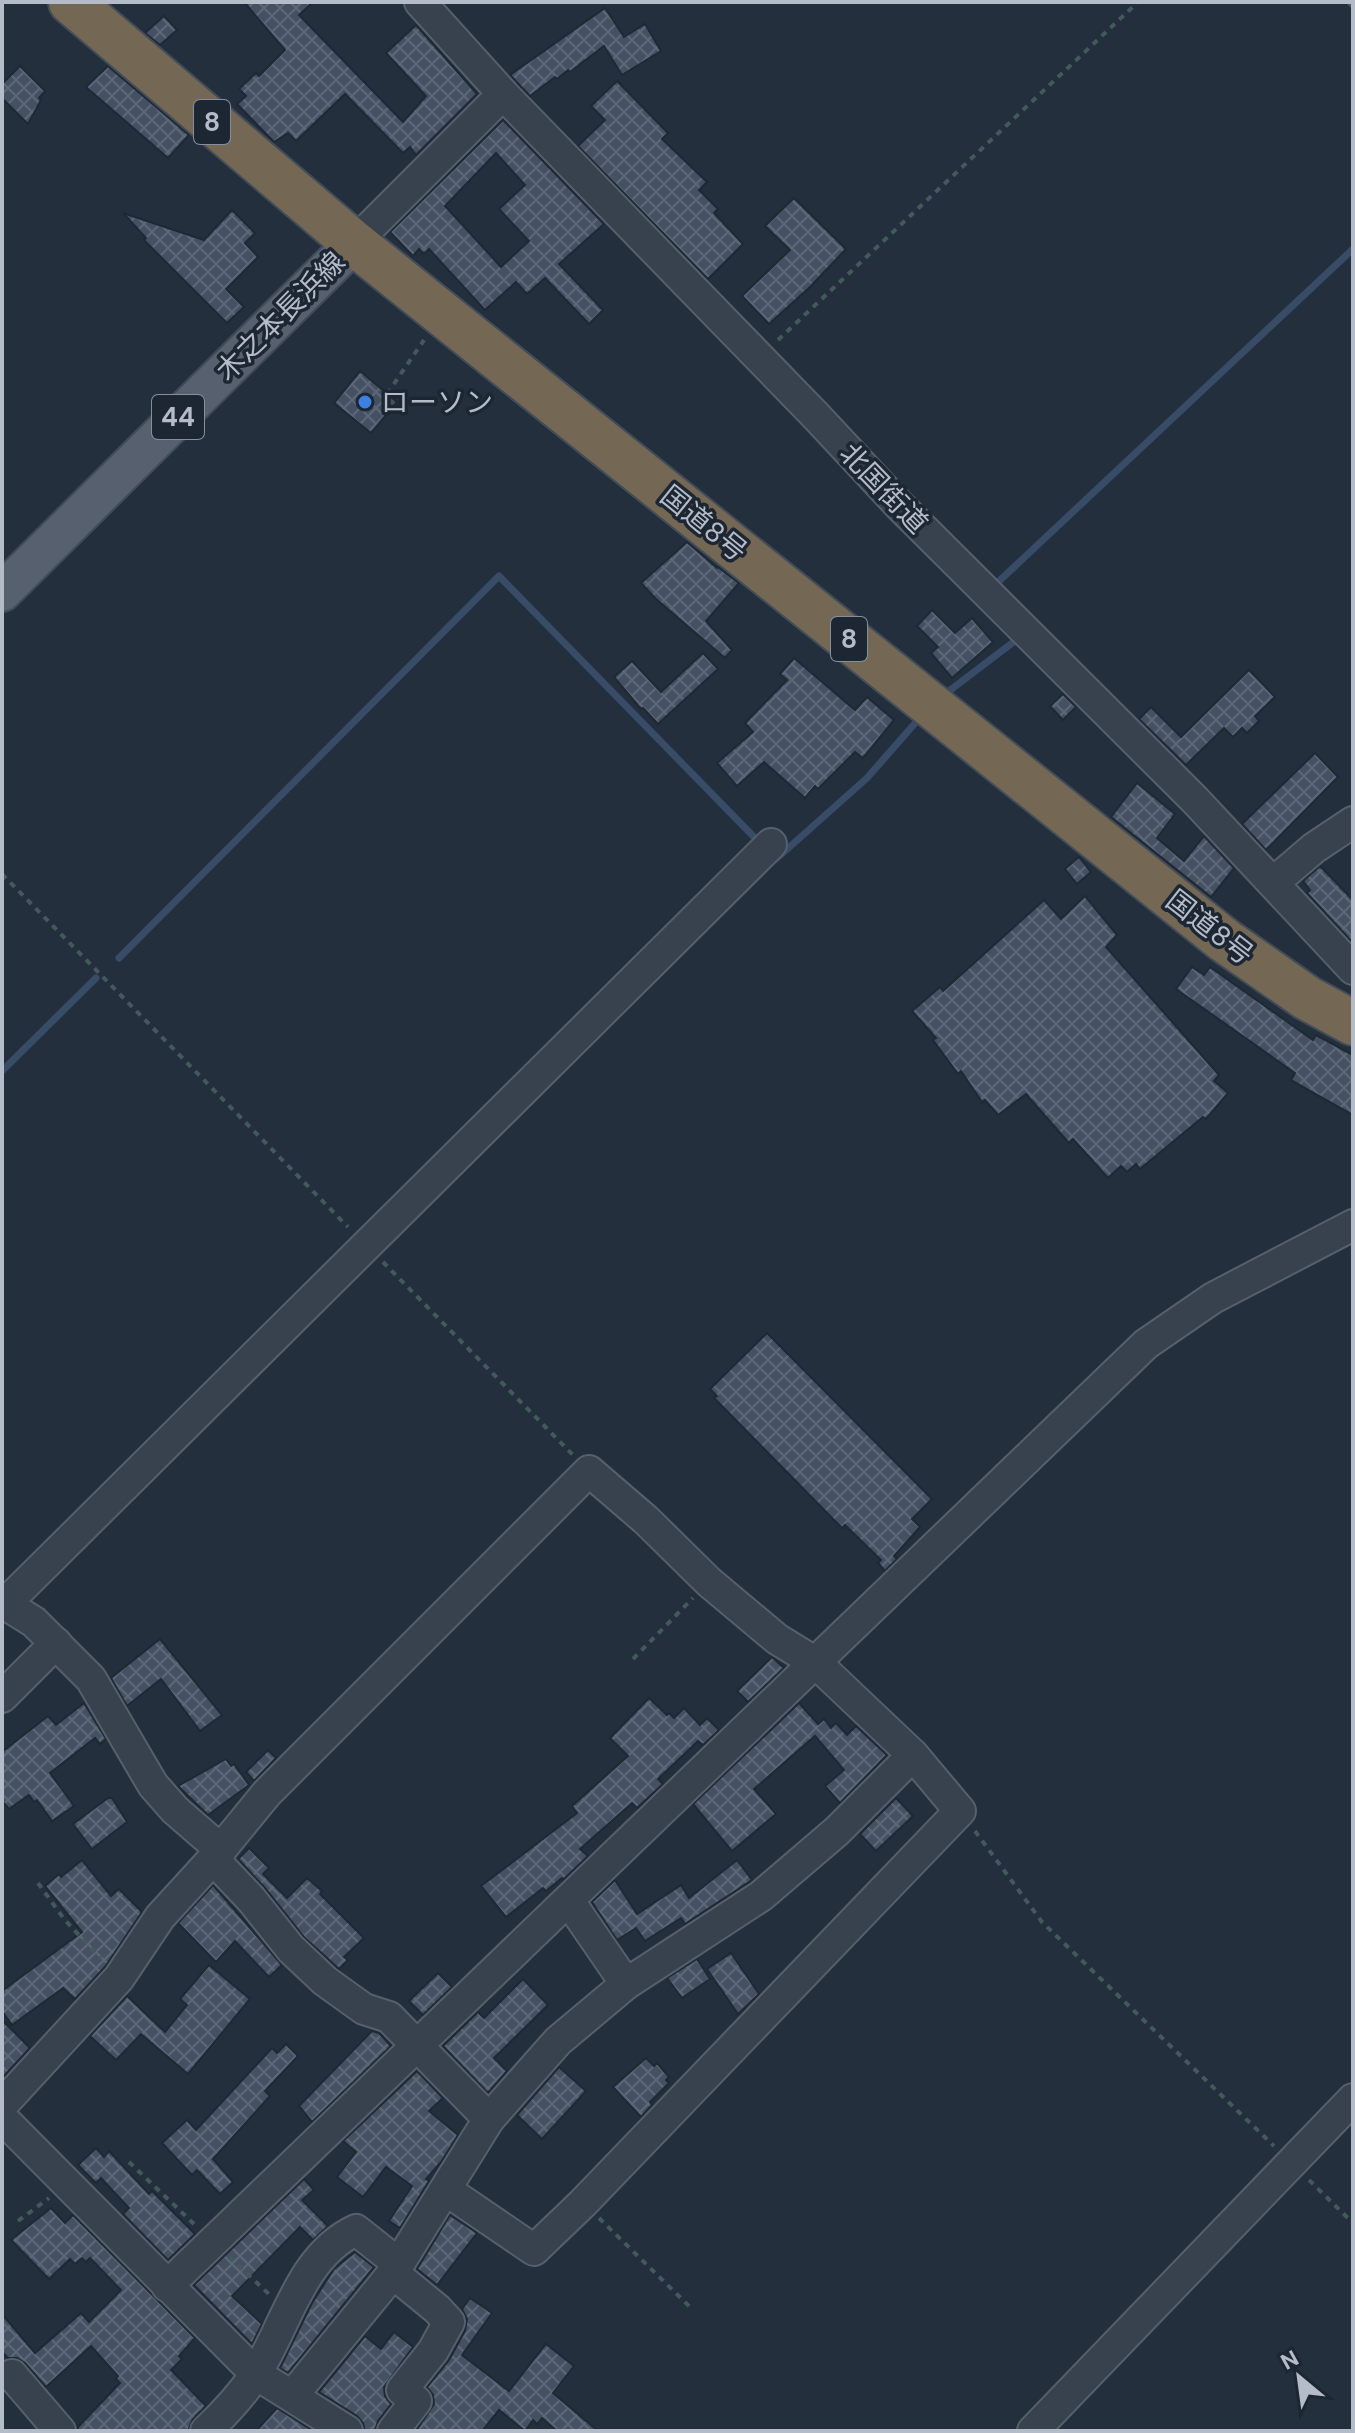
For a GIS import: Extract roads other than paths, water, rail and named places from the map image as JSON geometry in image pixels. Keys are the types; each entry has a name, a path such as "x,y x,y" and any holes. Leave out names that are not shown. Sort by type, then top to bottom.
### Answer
{"highway":[{"name":"国道8号","path":"71,2 354,243 1224,940 1297,992 1353,1023"}],"main road":[{"name":"木之本長浜線","path":"6,580 354,243"}],"street":[{"name":"北国街道","path":"420,2 503,94 900,506 1184,789 1353,969"},
{"path":"354,243 503,94"},
{"path":"1273,883 1314,848 1353,822"},
{"path":"489,2119 389,2017 364,2009 325,1981 291,1949 217,1854 153,1785 91,1679 34,1622 3,1603 771,844"},
{"path":"167,2286 1146,1344 1213,1298 1353,1225"},
{"path":"2,2105 119,1978 160,1917 267,1793 589,1471 646,1520 709,1582 777,1639 816,1663 913,1755 960,1811 583,2203 534,2250 446,2190"},
{"path":"2,1697 56,1643"},
{"path":"293,2395 396,2268 489,2119 558,2041 626,1984 761,1896 837,1831 913,1755"},
{"path":"569,1901 626,1984"},
{"path":"1033,2431 1353,2099"},
{"path":"2,2118 256,2374 347,2431"},
{"path":"206,2431 230,2409 256,2374 309,2272 324,2252 341,2237 356,2230 449,2322 433,2351 402,2390 416,2401 393,2431"},
{"path":"12,2375 60,2431"}],"waterway":[{"path":"999,587 996,584 1353,249"},
{"path":"119,958 499,576 755,838"},
{"path":"949,691 1020,637"},
{"path":"776,859 867,778 917,721"},
{"path":"2,1071 96,978"}],"place":[{"name":"ローソン","path":"365,402"}]}
